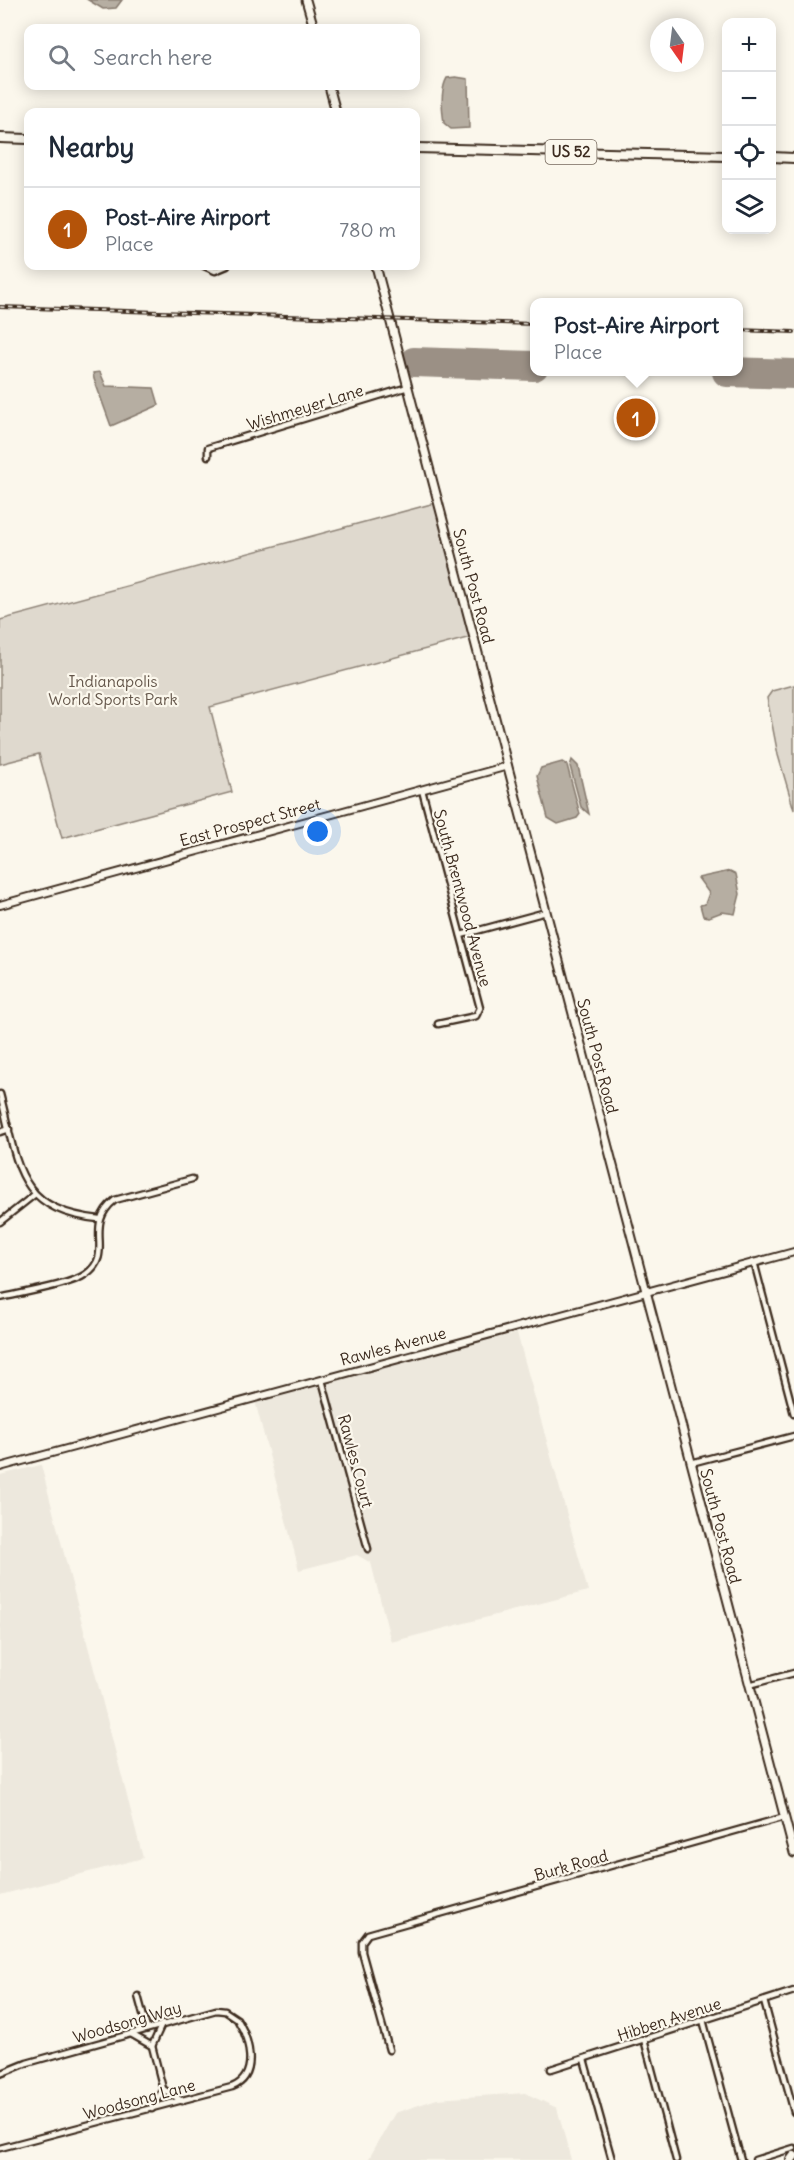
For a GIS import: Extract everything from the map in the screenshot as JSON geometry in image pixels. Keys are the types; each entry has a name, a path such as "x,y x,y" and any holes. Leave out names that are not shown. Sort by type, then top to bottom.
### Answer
{"main road":[{"path":"306,0 313,24"},
{"path":"330,90 335,108"},
{"path":"0,138 24,139"},
{"name":"US 52","path":"420,148 722,156"},
{"path":"776,157 794,158"},
{"name":"South Post Road","path":"377,270 794,1853"},
{"path":"791,2160 794,2156"}],"street":[{"name":"Wishmeyer Lane","path":"208,456 208,448 408,387"},
{"name":"East Prospect Street","path":"0,905 508,766"},
{"name":"South Brentwood Avenue","path":"422,789 480,1008 479,1013 438,1024"},
{"path":"461,935 546,912"},
{"path":"0,1094 20,1168 34,1195 62,1212 99,1219"},
{"path":"0,1132 9,1129"},
{"path":"0,1298 87,1274 101,1254 99,1219 115,1200 192,1179"},
{"path":"0,1222 34,1195"},
{"name":"Rawles Avenue","path":"0,1467 794,1252"},
{"path":"754,1262 794,1414"},
{"name":"Rawles Court","path":"322,1380 368,1549"},
{"path":"691,1463 794,1436"},
{"path":"749,1685 794,1673"},
{"name":"Burk Road","path":"389,2050 362,1952 364,1938 375,1932 785,1817"},
{"name":"Hibben Avenue","path":"551,2069 794,1991"},
{"path":"138,1996 147,2029"},
{"path":"764,2001 794,2112"},
{"name":"Woodsong Way","path":"0,2074 27,2063 162,2024 221,2010 237,2019 245,2042"},
{"path":"703,2020 741,2160"},
{"path":"152,2109 163,2089 152,2046 162,2024"},
{"path":"131,2034 152,2046"},
{"path":"644,2039 676,2160"},
{"name":"Woodsong Lane","path":"0,2148 232,2087 242,2082 250,2064 245,2042"},
{"path":"584,2059 612,2160"},
{"path":"163,2089 182,2101"},
{"path":"755,2160 794,2148"}],"shaded area":[{"path":"88,0 122,0 116,8 103,9"},
{"path":"447,78 468,79 469,128 451,129 444,123 443,88"},
{"path":"100,372 106,386 154,388 159,405 111,426 94,379 93,373"},
{"path":"572,760 578,766 589,814 581,807 570,766"},
{"path":"562,762 567,765 580,814 577,818 558,824 548,818 537,776 541,768"},
{"path":"730,871 736,874 740,894 735,914 722,912 709,917 703,916 700,905 705,904 709,893 698,878"},
{"path":"517,1333 588,1591 391,1642 371,1563 357,1555 299,1570 255,1401"},
{"path":"41,1465 143,1858 0,1895 0,1475"},
{"path":"525,2093 557,2108 571,2160 368,2160 395,2113 437,2099"}],"green space":[{"name":"Indianapolis World Sports Park","path":"435,503 471,637 210,707 232,792 62,838 39,754 0,764 0,620"},
{"path":"794,685 794,810 778,755 767,698 772,691"}],"runway":[{"path":"414,362 530,366"},
{"path":"743,372 794,374"}],"railway":[{"path":"0,307 530,324"},
{"path":"743,330 794,332"}],"place":[{"name":"Post-Aire Airport","path":"636,418"}]}
